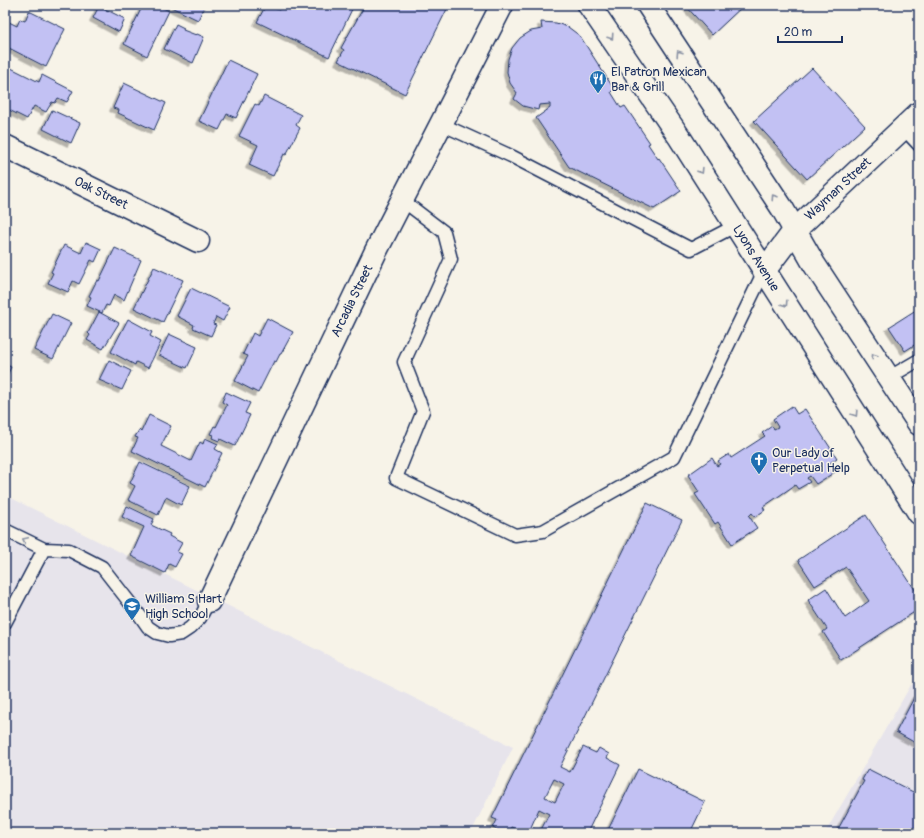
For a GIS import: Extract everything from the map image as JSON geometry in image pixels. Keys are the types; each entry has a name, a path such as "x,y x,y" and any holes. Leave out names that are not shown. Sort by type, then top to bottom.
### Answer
{"street":[{"name":"Arcadia Street","path":"209,601 372,258 502,5"},
{"name":"Lyons Avenue","path":"589,5 680,138 919,513"},
{"path":"648,5 796,230 814,264 919,424"},
{"name":"Wayman Street","path":"764,271 796,230 919,114"},
{"name":"Oak Street","path":"5,146 198,241"}],"lane":[{"path":"441,124 511,156 691,249 735,226"},
{"path":"903,128 919,145"},
{"path":"402,200 444,232 451,259 404,362 423,411 396,478 514,535 543,531 674,457 764,271"},
{"path":"888,378 919,360"},
{"path":"5,530 44,549 69,550 102,567 148,627 157,634 169,636 186,631 200,618 209,601"},
{"path":"5,623 44,549"}],"shaded area":[{"name":"William S Hart High School","path":"5,495 513,747 471,833 5,833"},
{"path":"919,679 919,833 825,833 911,685"}],"building":[{"path":"143,5 157,5 169,11 147,56 124,44"},
{"path":"205,5 198,20 169,6"},
{"path":"266,5 279,10 281,5 354,5 329,57 257,22"},
{"path":"365,5 449,5 405,94 338,61 344,50 341,48"},
{"path":"685,5 744,5 712,35"},
{"path":"99,6 125,19 119,32 93,18"},
{"path":"29,11 65,29 46,67 7,47 8,45 5,44 5,31 9,22 17,26 20,19 25,21"},
{"path":"541,22 556,23 568,27 580,36 614,89 611,92 621,108 625,106 650,143 648,144 681,191 654,209 569,167 536,118 550,108 550,104 539,105 538,110 523,106 514,99 517,93 510,83 507,72 508,59 512,48 520,38 531,31 542,29"},
{"path":"176,24 184,28 183,30 204,37 193,63 164,49"},
{"path":"228,60 257,74 236,118 227,114 219,130 199,121"},
{"path":"5,65 39,82 42,75 73,91 67,102 58,98 55,103 52,102 46,112 34,106 27,119 5,108"},
{"path":"812,68 865,126 807,179 754,121"},
{"path":"124,83 166,103 154,130 118,113 119,110 113,108"},
{"path":"264,96 301,115 296,125 300,128 273,176 249,165 258,145 239,136 255,104 259,106"},
{"path":"52,110 80,123 71,143 43,129"},
{"path":"86,242 101,249 95,262 91,260 79,284 73,281 68,292 48,283 53,273 51,272 64,245 81,253"},
{"path":"115,248 141,260 124,300 114,295 109,306 106,305 102,313 87,306 91,297 89,296 97,280 99,281"},
{"path":"154,267 183,280 163,322 134,308"},
{"path":"191,288 230,307 223,321 216,317 213,324 216,325 211,336 193,328 194,325 177,316"},
{"path":"919,308 919,342 905,351 889,327"},
{"path":"99,312 119,323 103,349 87,340 90,335 88,333"},
{"path":"52,314 71,323 53,359 34,350"},
{"path":"267,318 293,332 276,362 274,361 258,393 235,381 248,356 243,354 253,333 258,336"},
{"path":"128,319 152,332 150,336 161,342 148,368 136,362 135,365 111,352"},
{"path":"169,334 197,347 187,368 159,355"},
{"path":"109,360 131,371 122,390 99,380"},
{"path":"5,364 11,367 5,380"},
{"path":"226,392 250,403 245,413 250,415 235,446 220,439 219,441 212,438 213,435 210,434 214,426 216,427 227,405 222,402"},
{"name":"Our Lady of Perpetual Help","path":"792,406 797,414 805,409 837,458 830,463 835,472 816,484 810,476 807,478 810,482 798,489 795,485 763,507 765,510 755,517 752,513 749,516 757,528 732,544 718,522 715,524 695,494 699,492 688,475 712,458 717,466 720,464 718,461 729,454 731,458 765,436 762,433 772,426 774,429 778,427 773,419"},
{"path":"149,415 171,426 161,446 191,461 200,442 203,444 205,438 218,444 215,449 222,453 205,487 132,451 138,438 135,437 139,430 141,432"},
{"path":"140,462 190,486 181,505 166,497 158,515 128,500 135,486 130,483"},
{"path":"647,503 682,520 560,767 570,772 583,747 596,753 599,748 609,754 607,758 620,765 587,833 524,833 511,827 508,833 503,833 493,828 497,820 492,818","holes":["554,779 564,784 555,802 545,797","539,809 549,814 540,832 531,827"]},
{"path":"127,506 154,519 151,525 170,534 169,536 182,543 177,552 182,554 175,567 169,564 165,573 131,556 144,527 122,517"},
{"path":"866,515 919,596 919,609 841,660 823,632 827,629 808,600 826,588 845,618 869,601 846,567 815,586 798,560"},
{"path":"919,692 919,745 896,732 916,694"},
{"path":"638,769 705,802 690,833 679,833 670,829 669,833 613,833 608,830"},
{"path":"868,769 919,795 919,833 836,833 864,781 862,780"}],"place":[{"name":"El Patron Mexican Bar & Grill","path":"598,94"},
{"name":"Our Lady of Perpetual Help","path":"759,475"},
{"name":"William S Hart High School","path":"132,621"}]}
